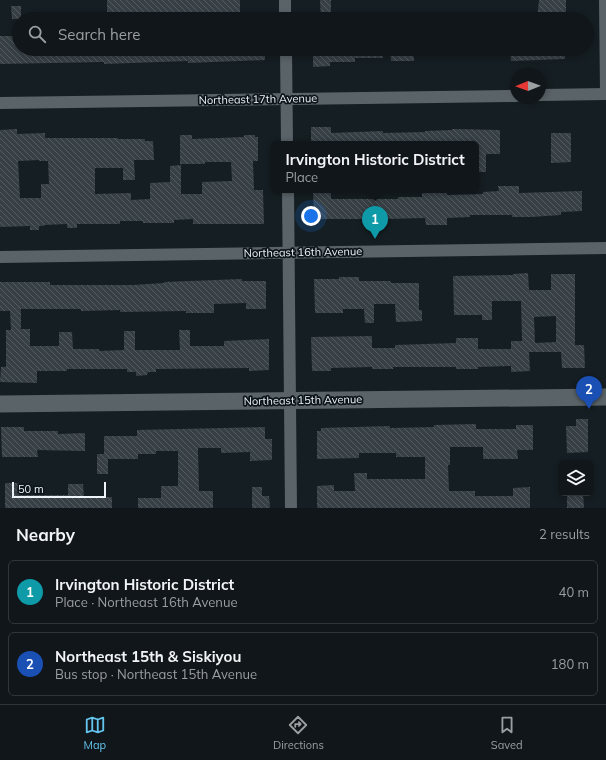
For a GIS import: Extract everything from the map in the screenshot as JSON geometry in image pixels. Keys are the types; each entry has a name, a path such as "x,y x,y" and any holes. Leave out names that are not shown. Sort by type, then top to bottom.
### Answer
{"street":[{"path":"285,0 285,12"},
{"path":"546,95 606,94 604,0"},
{"path":"286,56 287,141"},
{"name":"Northeast 17th Avenue","path":"0,103 510,96"},
{"path":"288,193 291,508"},
{"name":"Northeast 16th Avenue","path":"0,257 606,248"},
{"name":"Northeast 15th Avenue","path":"0,404 606,396"}],"building":[{"path":"107,0 240,0 240,12 107,12"},
{"path":"320,0 331,0 331,12 321,12"},
{"path":"539,0 566,0 566,12 538,12"},
{"path":"11,6 21,6 21,12 12,12 12,19"},
{"path":"0,36 12,36 12,56 265,56 265,60 188,63 188,61 104,64 104,62 0,64"},
{"path":"313,56 383,56 383,58 355,58 355,62 330,62 330,66 313,67"},
{"path":"391,56 414,56 414,61 391,61"},
{"path":"511,56 565,56 565,59 511,61"},
{"path":"311,127 331,127 331,133 383,131 383,133 425,132 452,129 500,130 500,154 486,154 486,172 479,172 479,141 311,141"},
{"path":"17,129 17,134 45,133 45,138 118,138 145,139 145,141 153,141 154,160 134,160 135,180 123,180 123,168 95,168 95,194 131,193 131,200 150,199 150,183 170,182 170,166 181,165 181,194 202,194 202,182 232,181 231,162 180,164 180,135 192,135 192,139 244,137 244,135 255,135 255,137 258,137 258,161 253,161 254,190 263,190 264,224 193,224 193,219 174,220 174,223 120,221 120,224 77,224 77,228 67,228 67,224 44,225 39,226 39,230 30,230 30,226 0,227 0,130","holes":["18,161 48,161 49,184 41,184 41,198 20,198"]},
{"path":"551,133 571,133 571,162 551,163"},
{"path":"498,186 519,186 519,193 582,191 582,211 561,212 561,215 531,217 512,217 512,215 470,215 470,217 447,218 447,225 426,225 425,218 387,219 387,222 369,222 369,219 314,219 313,193 331,193 331,199 398,199 398,197 422,197 422,193 447,193 447,195 483,194 483,192 499,191"},
{"path":"528,273 529,290 551,290 551,274 575,274 575,345 584,345 585,368 562,368 561,352 529,352 530,371 511,372 511,366 478,367 478,369 456,369 456,367 393,367 393,369 372,369 372,367 331,368 331,371 312,371 311,337 372,336 372,348 395,348 395,345 456,343 456,338 478,338 478,349 511,349 511,341 522,341 521,301 492,301 492,320 482,320 482,315 454,315 453,276","holes":["556,316 556,342 535,343 534,317"]},
{"path":"339,277 359,277 359,281 419,283 419,310 422,310 422,321 396,322 395,304 374,304 374,323 365,323 364,309 343,309 343,313 315,313 314,279 339,279"},
{"path":"242,279 242,281 266,281 266,309 246,309 246,303 214,304 214,313 186,313 186,311 120,312 120,310 81,311 81,309 21,309 21,329 30,329 30,346 59,346 59,332 72,332 73,349 99,349 99,351 124,350 124,331 135,331 135,350 180,350 179,330 190,330 190,346 224,346 224,341 269,339 269,370 249,371 249,368 156,369 156,372 148,372 147,375 136,376 136,372 127,372 127,369 67,369 67,371 37,371 37,383 0,382 1,367 6,367 6,330 11,330 10,311 0,311 0,282 50,282 50,285 133,285 164,282"},
{"path":"576,419 588,419 588,452 567,453 566,426 576,426"},
{"path":"476,424 476,429 516,429 516,425 533,425 533,450 517,450 518,459 483,459 483,447 450,447 450,465 448,465 449,491 475,491 475,496 513,496 513,488 530,487 530,508 317,508 317,486 334,485 334,491 355,491 354,473 367,473 367,479 425,479 425,457 396,457 396,453 359,453 359,458 317,459 317,431 321,431 321,428 390,426 390,428 434,427 434,425"},
{"path":"1,427 24,427 24,431 58,431 58,434 85,433 85,451 37,450 38,457 2,457"},
{"path":"265,427 265,439 272,439 272,460 250,461 250,452 221,453 221,448 198,448 199,491 213,491 213,508 138,508 138,498 161,498 161,486 178,486 178,451 156,451 156,454 138,454 138,459 108,459 108,474 97,474 97,454 104,454 104,436 137,436 137,430"},
{"path":"5,483 19,483 19,495 68,495 68,484 83,484 84,498 112,497 112,508 5,508"},
{"path":"252,487 262,487 262,496 269,496 270,508 252,508"},
{"path":"567,496 583,496 584,508 567,508"}],"place":[{"name":"Irvington Historic District","path":"375,239"},
{"name":"Northeast 15th & Siskiyou","path":"589,409"}]}
